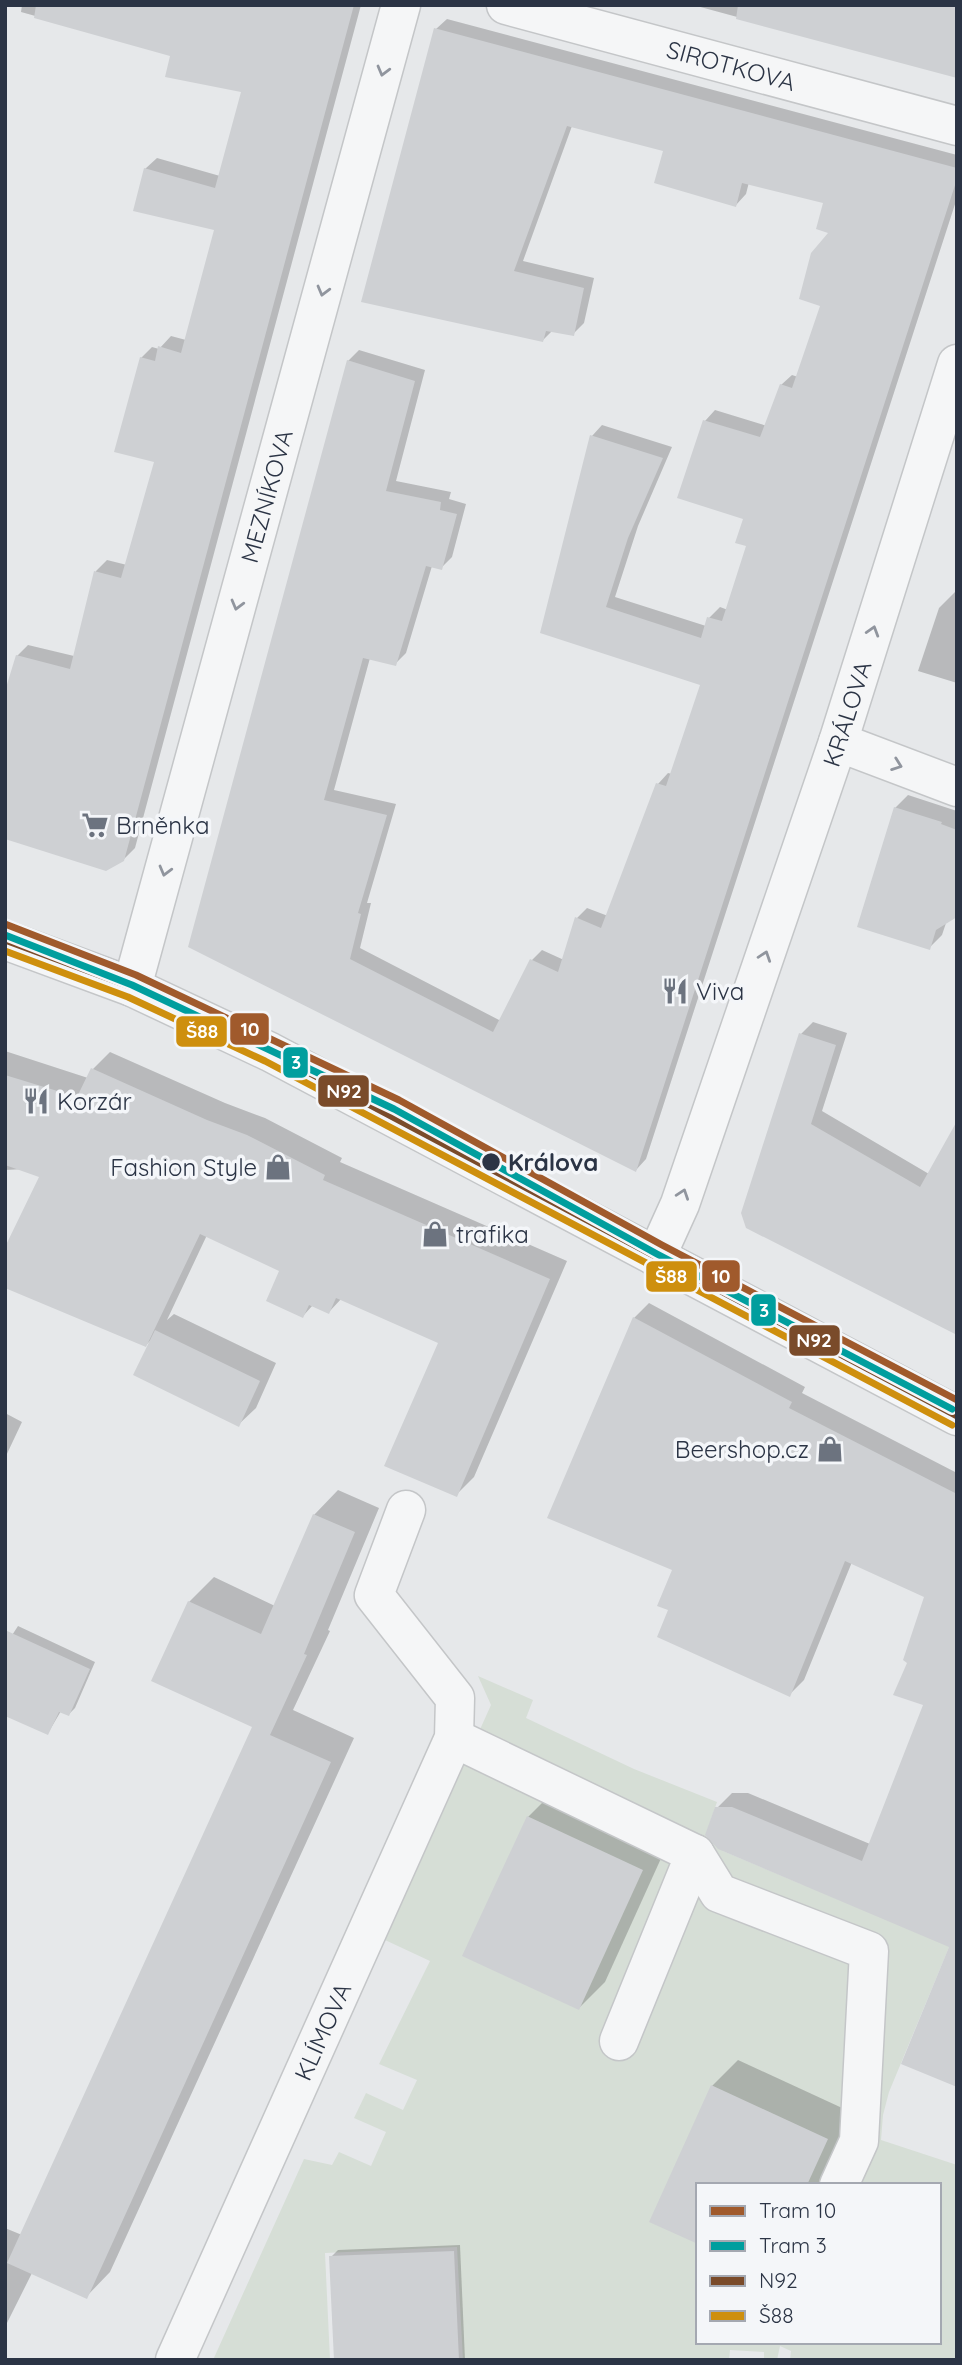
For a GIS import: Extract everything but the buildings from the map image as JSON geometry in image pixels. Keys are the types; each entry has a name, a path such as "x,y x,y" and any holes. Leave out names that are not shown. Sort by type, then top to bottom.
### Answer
{"street":[{"name":"MEZNÍKOVA","path":"132,987 401,5"},
{"name":"SIROTKOVA","path":"506,5 957,126"},
{"name":"KRÁLOVA","path":"656,1257 680,1204 838,743 957,364"},
{"path":"838,743 957,787"},
{"path":"5,940 132,987 270,1052 957,1416"},
{"name":"KLÍMOVA","path":"175,2360 454,1738 456,1698 374,1595 407,1510"},
{"path":"454,1738 695,1854 719,1892 869,1951 859,2141 840,2183"},
{"path":"619,2041 695,1854"}],"shaded area":[{"path":"478,1676 533,1700 526,1718 634,1769 717,1802 707,1831 727,1840 723,1851 801,1884 957,1928 889,2092 883,2115 881,2140 957,2165 957,2360 790,2360 791,2351 780,2346 777,2360 764,2360 764,2352 730,2350 729,2360 463,2360 457,2247 325,2253 330,2360 213,2360 304,2159 332,2165 339,2152 371,2166 386,2132 354,2118 366,2093 403,2110 417,2080 379,2064 430,1961 385,1940 491,1705"}],"tram line":[{"name":"10","path":"5,924 136,975 399,1100 662,1245 957,1400"},
{"name":"3","path":"5,935 132,985 394,1109 657,1254 952,1409"}],"transit line":[{"name":"N92","path":"5,940 132,987 270,1052 957,1416"},
{"name":"Š88","path":"5,951 128,997 265,1061 952,1425"}],"place":[{"name":"Brněnka","path":"95,825"},
{"name":"Viva","path":"675,991"},
{"name":"Korzár","path":"36,1101"},
{"name":"Králova","path":"491,1162"},
{"name":"Fashion Style","path":"278,1167"},
{"name":"trafika","path":"435,1234"},
{"name":"Beershop.cz","path":"830,1449"}]}
